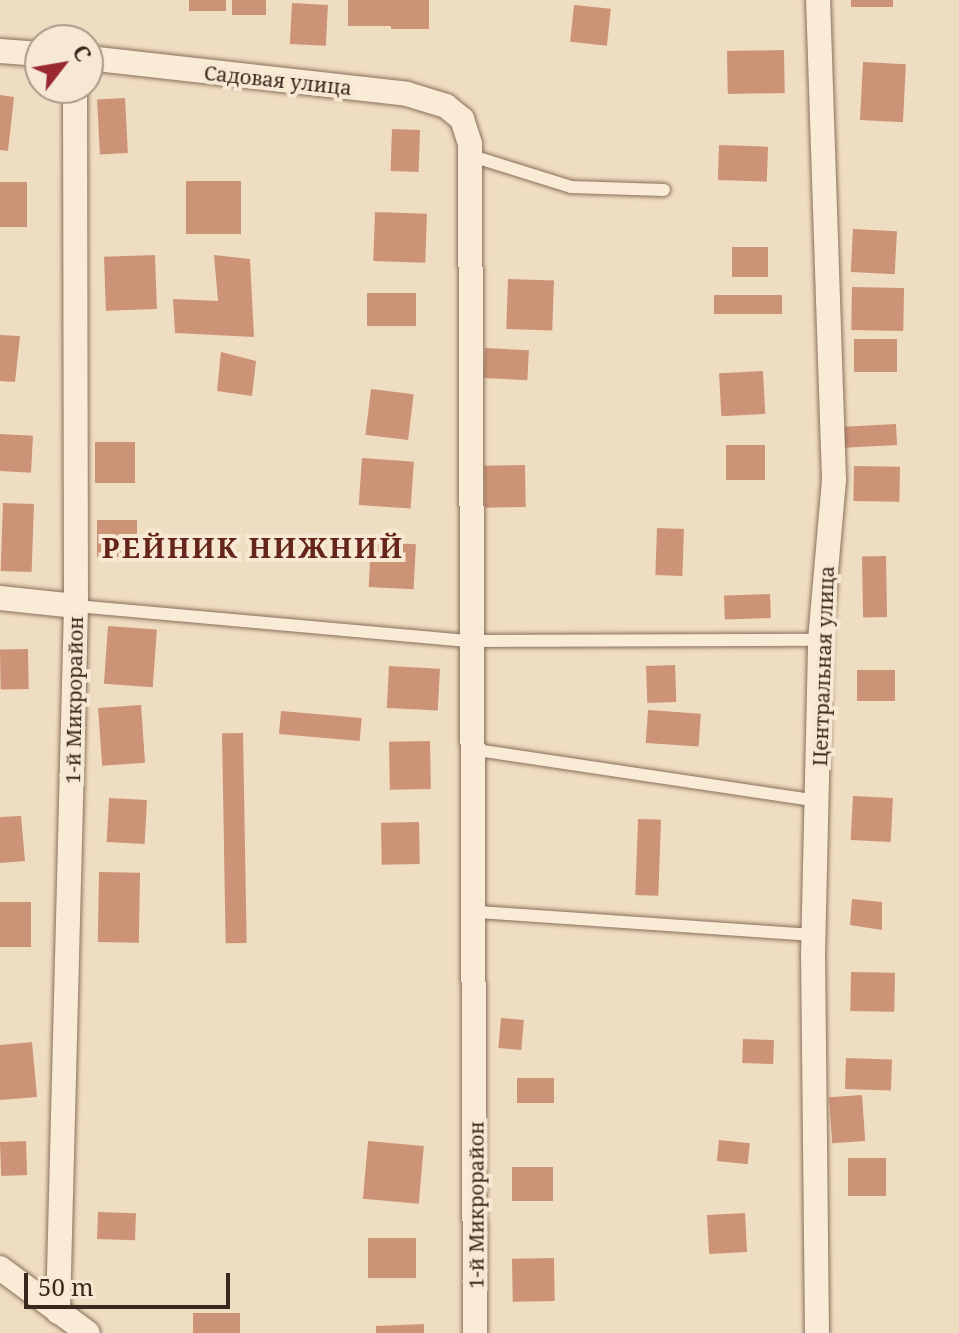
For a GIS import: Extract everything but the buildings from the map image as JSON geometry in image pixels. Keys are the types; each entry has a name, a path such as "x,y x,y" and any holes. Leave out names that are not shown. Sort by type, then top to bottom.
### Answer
{"street":[{"name":"Центральная улица","path":"817,1333 814,935 820,640 834,480 818,0"},
{"path":"0,51 24,53"},
{"name":"Садовая улица","path":"104,60 407,94 462,119"},
{"name":"1-й Микрорайон","path":"58,1312 76,606 75,104"},
{"name":"1-й Микрорайон","path":"462,119 472,156 467,641 477,750 475,1333"},
{"path":"0,598 76,606"},
{"path":"0,1268 88,1333"}],"lane":[{"path":"472,156 571,187 664,190"},
{"path":"76,606 467,641 820,640"},
{"path":"477,750 819,801"},
{"path":"477,912 814,935"}],"district":[{"name":"РЕЙНИК НИЖНИЙ","path":"253,547"}]}
